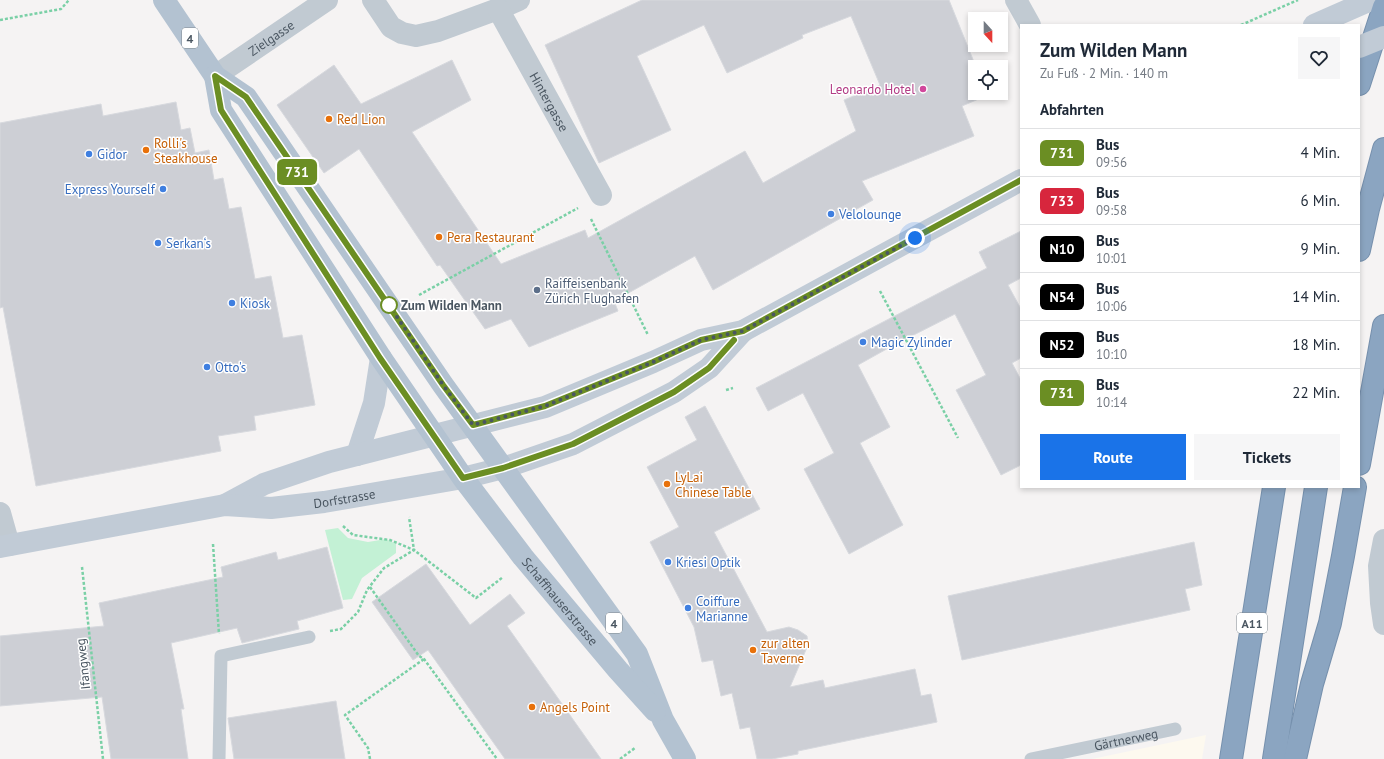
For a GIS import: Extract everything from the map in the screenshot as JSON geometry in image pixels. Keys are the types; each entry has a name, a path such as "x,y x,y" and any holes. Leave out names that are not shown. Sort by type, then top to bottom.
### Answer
{"highway":[{"path":"1360,81 1384,6"},
{"path":"1360,245 1384,149"},
{"path":"1360,458 1384,326"},
{"name":"A11","path":"1231,759 1274,488"},
{"path":"1274,759 1316,488"},
{"path":"1295,759 1312,684 1330,623 1355,488"}],"main road":[{"name":"Schaffhauserstrasse","path":"164,0 215,76 246,97 443,385 637,654 663,720 685,759"},
{"path":"1316,24 1371,0"},
{"path":"1360,47 1384,37"},
{"name":"Schaffhauserstrasse","path":"215,76 221,110 380,358 463,478 523,557 618,670 663,720"},
{"path":"434,435 545,406 653,362 701,340 743,331 1020,181"},
{"path":"463,478 503,468 573,444 674,392 709,368 743,331"},
{"path":"357,455 374,403 380,358"},
{"name":"Dorfstrasse","path":"224,506 264,484 329,462 434,435"},
{"name":"Dorfstrasse","path":"4,546 224,506 271,508 324,502 463,478"}],"street":[{"name":"Zielgasse","path":"215,76 327,0"},
{"path":"373,0 391,27 402,33 416,36 438,31 519,0"},
{"path":"1016,0 1029,24"},
{"name":"Hintergasse","path":"498,9 592,200"},
{"path":"0,513 4,546"},
{"path":"1384,540 1379,566 1384,624"}],"lane":[{"path":"219,759 220,656 309,637"},
{"name":"Gärtnerweg","path":"1031,759 1175,730"}],"path":[{"path":"0,20 61,9 69,0"},
{"path":"1243,24 1298,0"},
{"path":"420,295 592,200 649,337"},
{"path":"880,291 958,438"},
{"path":"409,517 414,550"},
{"path":"339,522 353,535 390,540 414,550 476,598 503,577"},
{"path":"213,544 220,656"},
{"path":"309,637 341,629 358,612 367,590 384,568 414,550"},
{"name":"Ifangweg","path":"82,567 103,759"},
{"path":"370,587 419,656 424,658 497,759"},
{"path":"370,759 368,748 345,715 424,658"},
{"path":"620,759 636,748"}],"shaded area":[{"path":"1206,735 1202,759 1092,759"}],"green space":[{"path":"338,528 348,538 368,542 386,539 396,544 396,553 362,578 352,599 343,600 325,530"}],"building":[{"path":"642,0 949,0 968,47 968,52 970,52 973,60 968,60 968,100 976,100 962,106 974,136 862,181 873,200 713,290 695,256 614,301 618,311 529,347 511,319 485,329 440,265 437,266 359,149 324,173 277,105 334,65 361,104 452,60 471,100 412,132 501,264 585,230 588,238 745,151 763,183 856,131 844,100 880,85 851,16 802,35 803,38 727,73 704,25 637,56 671,130 599,163 545,45"},
{"path":"176,102 181,130 190,128 195,153 209,150 214,180 223,178 229,209 241,207 255,279 271,276 283,338 302,335 315,405 254,416 256,430 218,436 221,451 36,486 3,307 0,308 0,123 101,104 103,116"},
{"path":"1020,232 1020,279 1008,285 1020,307 1020,359 1012,363 1020,378 1020,466 1001,475 956,390 986,375 955,314 892,346 858,365 890,427 860,443 903,525 849,554 804,469 834,453 803,393 768,411 756,388 987,268 979,252"},
{"path":"705,406 760,509 714,532 767,632 789,627 798,630 807,636 808,645 790,687 823,680 825,688 915,669 921,696 931,694 937,722 798,751 798,754 772,759 757,759 750,727 740,729 732,693 721,696 713,660 702,662 694,627 650,542 679,527 647,467 697,440 685,417"},
{"path":"1194,542 1202,585 1185,589 1190,610 962,660 948,596"},
{"path":"327,547 343,608 297,621 299,629 242,643 237,628 171,643 184,709 181,709 188,759 111,759 102,697 0,706 0,636 104,626 99,603 223,577 221,567 276,552 278,560"},
{"path":"426,564 470,625 510,594 525,613 507,626 601,759 505,759 428,650 413,660 372,602"},
{"path":"336,701 345,759 234,759 228,718"}],"bus line":[{"name":"731","path":"734,340 709,368 674,392 573,444 503,468 463,478 380,358 221,110 215,76 246,97 443,385 473,425 545,406 653,362 701,340 743,331 1020,181"}],"place":[{"name":"Leonardo Hotel","path":"923,89"},
{"name":"Red Lion","path":"329,119"},
{"name":"Rolli's Steakhouse","path":"146,150"},
{"name":"Gidor","path":"89,154"},
{"name":"Express Yourself","path":"163,189"},
{"name":"Velolounge","path":"831,214"},
{"name":"Pera Restaurant","path":"439,237"},
{"name":"Serkan‘s","path":"158,243"},
{"name":"Raiffeisenbank Zürich Flughafen","path":"537,290"},
{"name":"Kiosk","path":"232,303"},
{"name":"Zum Wilden Mann","path":"389,305"},
{"name":"Magic Zylinder","path":"863,342"},
{"name":"Otto's","path":"207,367"},
{"name":"LyLai Chinese Table","path":"667,484"},
{"name":"Kriesi Optik","path":"668,562"},
{"name":"Coiffure Marianne","path":"688,608"},
{"name":"zur alten Taverne","path":"753,650"},
{"name":"Angels Point","path":"532,707"}],"route":[{"path":"389,305 443,385 473,425 545,406 653,362 701,340 743,331 915,238"}]}
